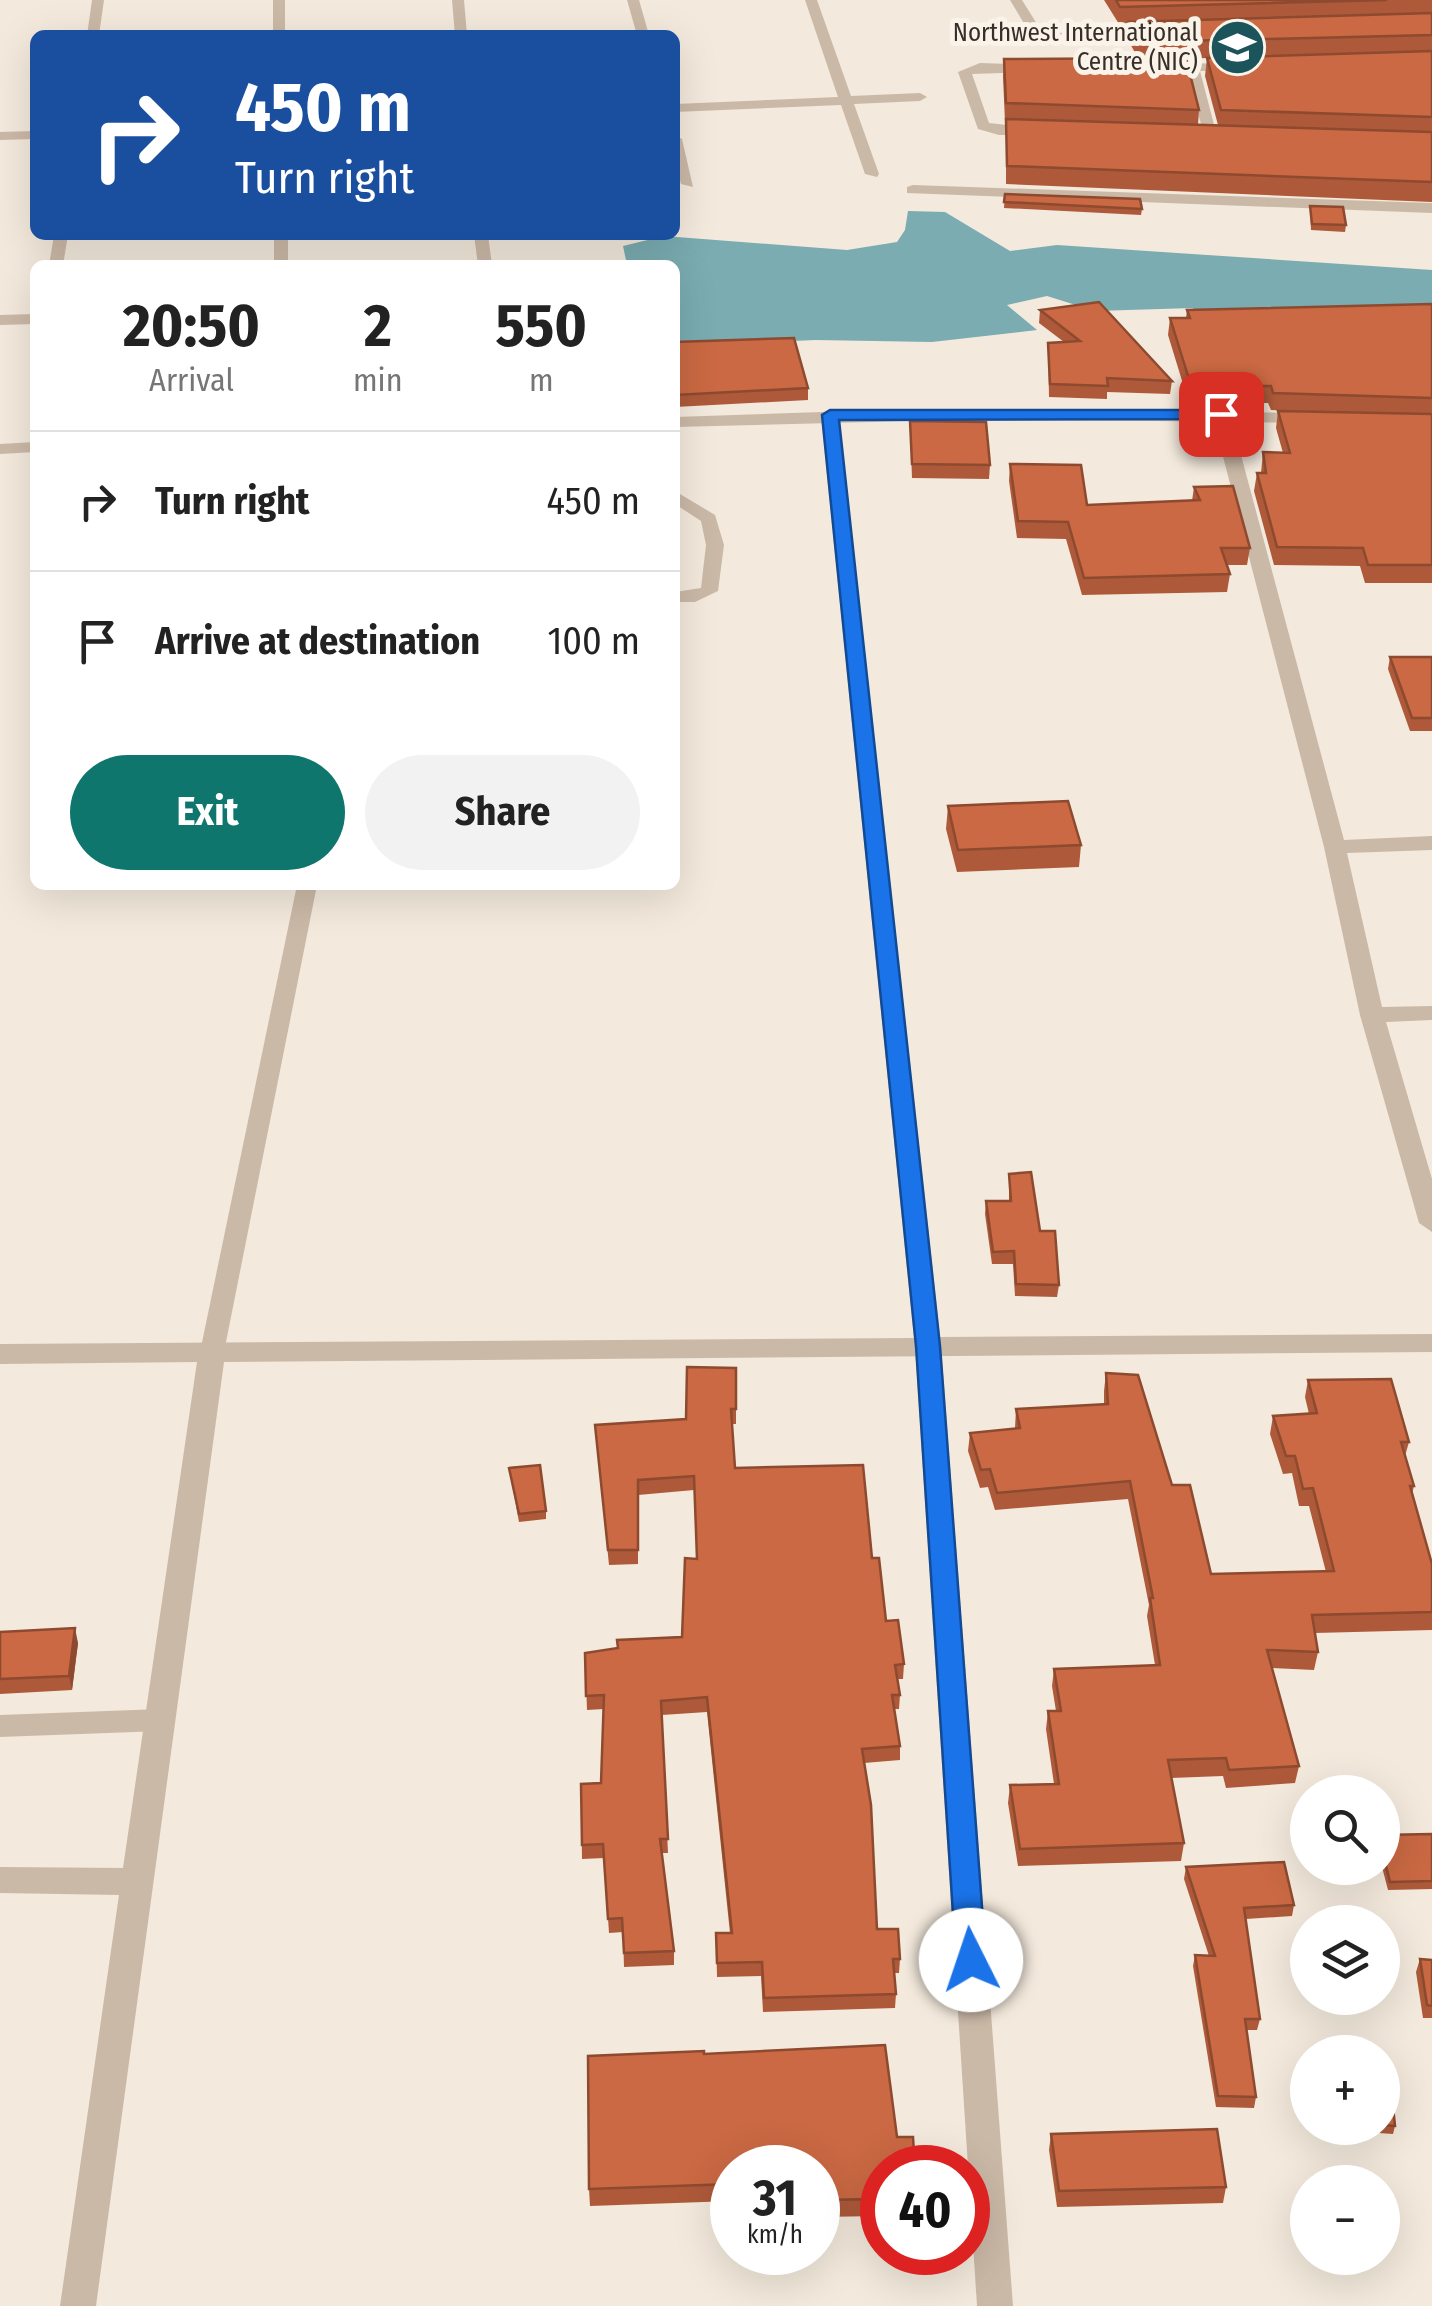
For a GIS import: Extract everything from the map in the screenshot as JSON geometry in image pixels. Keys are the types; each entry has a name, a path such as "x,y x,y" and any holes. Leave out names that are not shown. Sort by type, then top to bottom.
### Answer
{"street":[{"path":"912,190 1432,208"},
{"path":"1221,414 1335,847 1372,1015 1432,1223"},
{"path":"680,422 830,415 1221,414 1336,419"},
{"path":"830,415 928,1346 995,2306"},
{"path":"0,449 30,448"},
{"path":"1335,847 1432,843"},
{"path":"1372,1015 1432,1012"},
{"path":"0,1354 1432,1344"},
{"path":"78,2306 134,1882 162,1720 212,1352"},
{"path":"0,1880 134,1882"}],"lane":[{"path":"95,30 98,0"},
{"path":"279,0 280,30"},
{"path":"458,0 461,30"},
{"path":"633,0 642,30"},
{"path":"811,0 872,174"},
{"path":"1016,0 1032,26 1044,32 1171,31"},
{"path":"1135,68 1253,67"},
{"path":"1056,132 999,131 984,126 966,72 980,68 1058,68"},
{"path":"1194,68 1210,136"},
{"path":"680,108 920,97"},
{"path":"0,136 30,135"},
{"path":"1190,136 1228,136"},
{"path":"680,157 688,184"},
{"path":"0,320 30,319"},
{"path":"680,499 709,519 715,545 709,590 680,597"},
{"path":"212,1352 307,890"},
{"path":"0,1726 162,1720"}],"water":[{"path":"908,211 945,212 1010,251 1057,245 1432,270 1432,316 1198,322 1193,308 1095,311 1047,296 1007,305 1037,330 932,342 816,340 680,346 680,260 626,260 623,246 680,237 847,250 897,242 905,230"}],"building":[{"path":"1116,0 1387,0 1120,7"},
{"path":"1432,13 1432,35 1141,42 1129,22"},
{"path":"1432,51 1432,117 1221,110 1207,58"},
{"path":"1186,58 1199,110 1006,103 1004,59"},
{"path":"1006,119 1432,132 1432,182 1007,166"},
{"path":"1005,194 1140,199 1142,209 1004,202"},
{"path":"1310,206 1343,207 1346,225 1312,224"},
{"path":"1099,302 1172,381 1107,378 1108,386 1050,384 1048,343 1080,341 1040,310"},
{"path":"1432,304 1432,398 1273,393 1271,386 1219,386 1217,379 1189,379 1170,318 1190,318 1187,310"},
{"path":"794,338 808,388 680,395 680,342"},
{"path":"1278,411 1432,414 1432,565 1368,565 1363,548 1277,547 1257,473 1266,473 1263,452 1290,453"},
{"path":"910,421 986,422 990,465 912,464"},
{"path":"1010,464 1081,465 1087,505 1200,500 1194,487 1233,486 1250,548 1221,548 1230,574 1084,578 1068,522 1018,521"},
{"path":"1390,657 1432,657 1432,718 1412,718"},
{"path":"1068,801 1081,845 958,850 948,806"},
{"path":"1031,1172 1040,1231 1055,1231 1059,1285 1016,1284 1014,1251 993,1252 986,1201 1011,1201 1009,1174"},
{"path":"687,1367 736,1368 736,1409 731,1409 735,1468 863,1465 872,1558 879,1558 886,1621 898,1620 904,1664 895,1665 900,1695 892,1695 900,1746 862,1749 871,1805 877,1929 898,1929 900,1959 893,1959 896,1994 764,1998 762,1962 717,1963 716,1933 732,1933 707,1697 661,1701 668,1839 660,1839 674,1951 624,1953 622,1918 608,1919 603,1844 582,1845 581,1784 601,1783 604,1695 586,1696 585,1653 618,1648 617,1640 682,1637 685,1558 697,1559 694,1476 638,1480 638,1550 608,1550 595,1425 686,1419"},
{"path":"1106,1373 1138,1375 1172,1485 1190,1485 1211,1574 1334,1571 1313,1488 1303,1489 1295,1456 1286,1456 1273,1416 1317,1413 1308,1380 1391,1379 1409,1442 1401,1442 1414,1486 1410,1486 1432,1564 1432,1612 1312,1615 1318,1652 1267,1650 1299,1766 1229,1770 1226,1758 1168,1760 1184,1843 1020,1849 1010,1785 1059,1784 1048,1711 1061,1711 1054,1669 1160,1665 1153,1598 1130,1481 997,1493 990,1469 981,1470 970,1433 1020,1428 1016,1409 1108,1404"},
{"path":"540,1465 546,1511 519,1514 509,1468"},
{"path":"75,1628 69,1676 0,1679 0,1632"},
{"path":"1432,1834 1432,1881 1400,1882 1400,1835"},
{"path":"1284,1862 1294,1905 1244,1908 1260,2019 1245,2019 1256,2097 1218,2096 1195,1955 1215,1956 1186,1867"},
{"path":"1420,1959 1432,1960 1432,2006 1427,2005"},
{"path":"885,2045 897,2137 913,2137 914,2145 860,2145 860,2199 840,2200 840,2145 710,2145 710,2185 589,2189 588,2056"},
{"path":"1217,2129 1226,2187 1059,2191 1051,2134"}],"place":[{"name":"Northwest International Centre (NIC)","path":"1237,47"}],"route":[{"path":"971,1960 928,1346 830,415 1221,414"}]}
